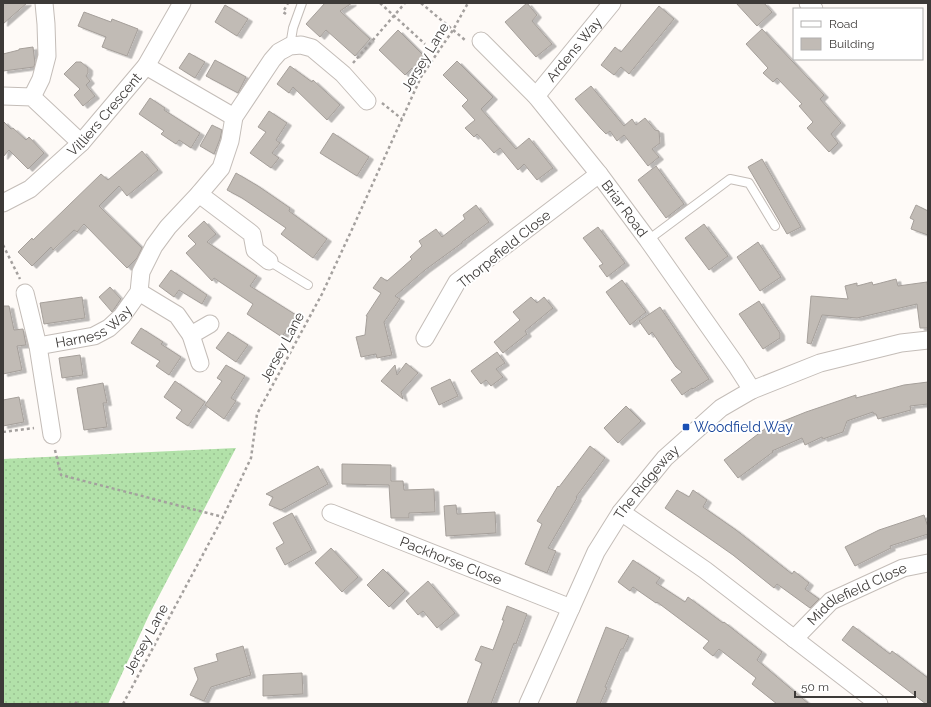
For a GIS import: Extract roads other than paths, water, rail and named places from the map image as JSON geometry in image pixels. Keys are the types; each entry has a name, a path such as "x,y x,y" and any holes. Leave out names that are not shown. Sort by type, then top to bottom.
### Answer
{"street":[{"path":"32,97 41,79 47,56 44,3"},
{"name":"Villiers Crescent","path":"3,203 30,189 81,143 146,66 182,3"},
{"name":"Ardens Way","path":"536,96 612,3"},
{"name":"Briar Road","path":"481,41 536,96 599,174 648,240 752,390"},
{"path":"290,46 312,48 343,74 367,101"},
{"name":"Harness Way","path":"38,346 94,336 109,328 122,316 139,292 142,272 154,246 168,227 221,168 230,142 234,117 272,60 279,52 290,46"},
{"path":"146,66 234,117"},
{"path":"3,96 32,97 81,143"},
{"name":"Thorpefield Close","path":"425,338 457,282 599,174"},
{"path":"199,194 252,234 255,250 269,261"},
{"name":"Harness Way","path":"139,292 177,315 191,335 200,362"},
{"name":"Harness Way","path":"25,293 38,346 51,430"},
{"path":"191,335 210,324"},
{"name":"The Ridgeway","path":"528,704 596,552 620,512 665,458 721,408 752,390 820,363 901,343 928,340"},
{"path":"620,512 705,570 879,704"},
{"name":"Packhorse Close","path":"331,514 571,608"},
{"name":"Middlefield Close","path":"794,639 831,601 903,568 928,563"}],"lane":[{"path":"290,46 293,28 302,3"},
{"path":"648,240 730,179 749,183 775,226"},
{"path":"269,261 308,286"}],"place":[{"name":"Woodfield Way","path":"686,427"}]}
